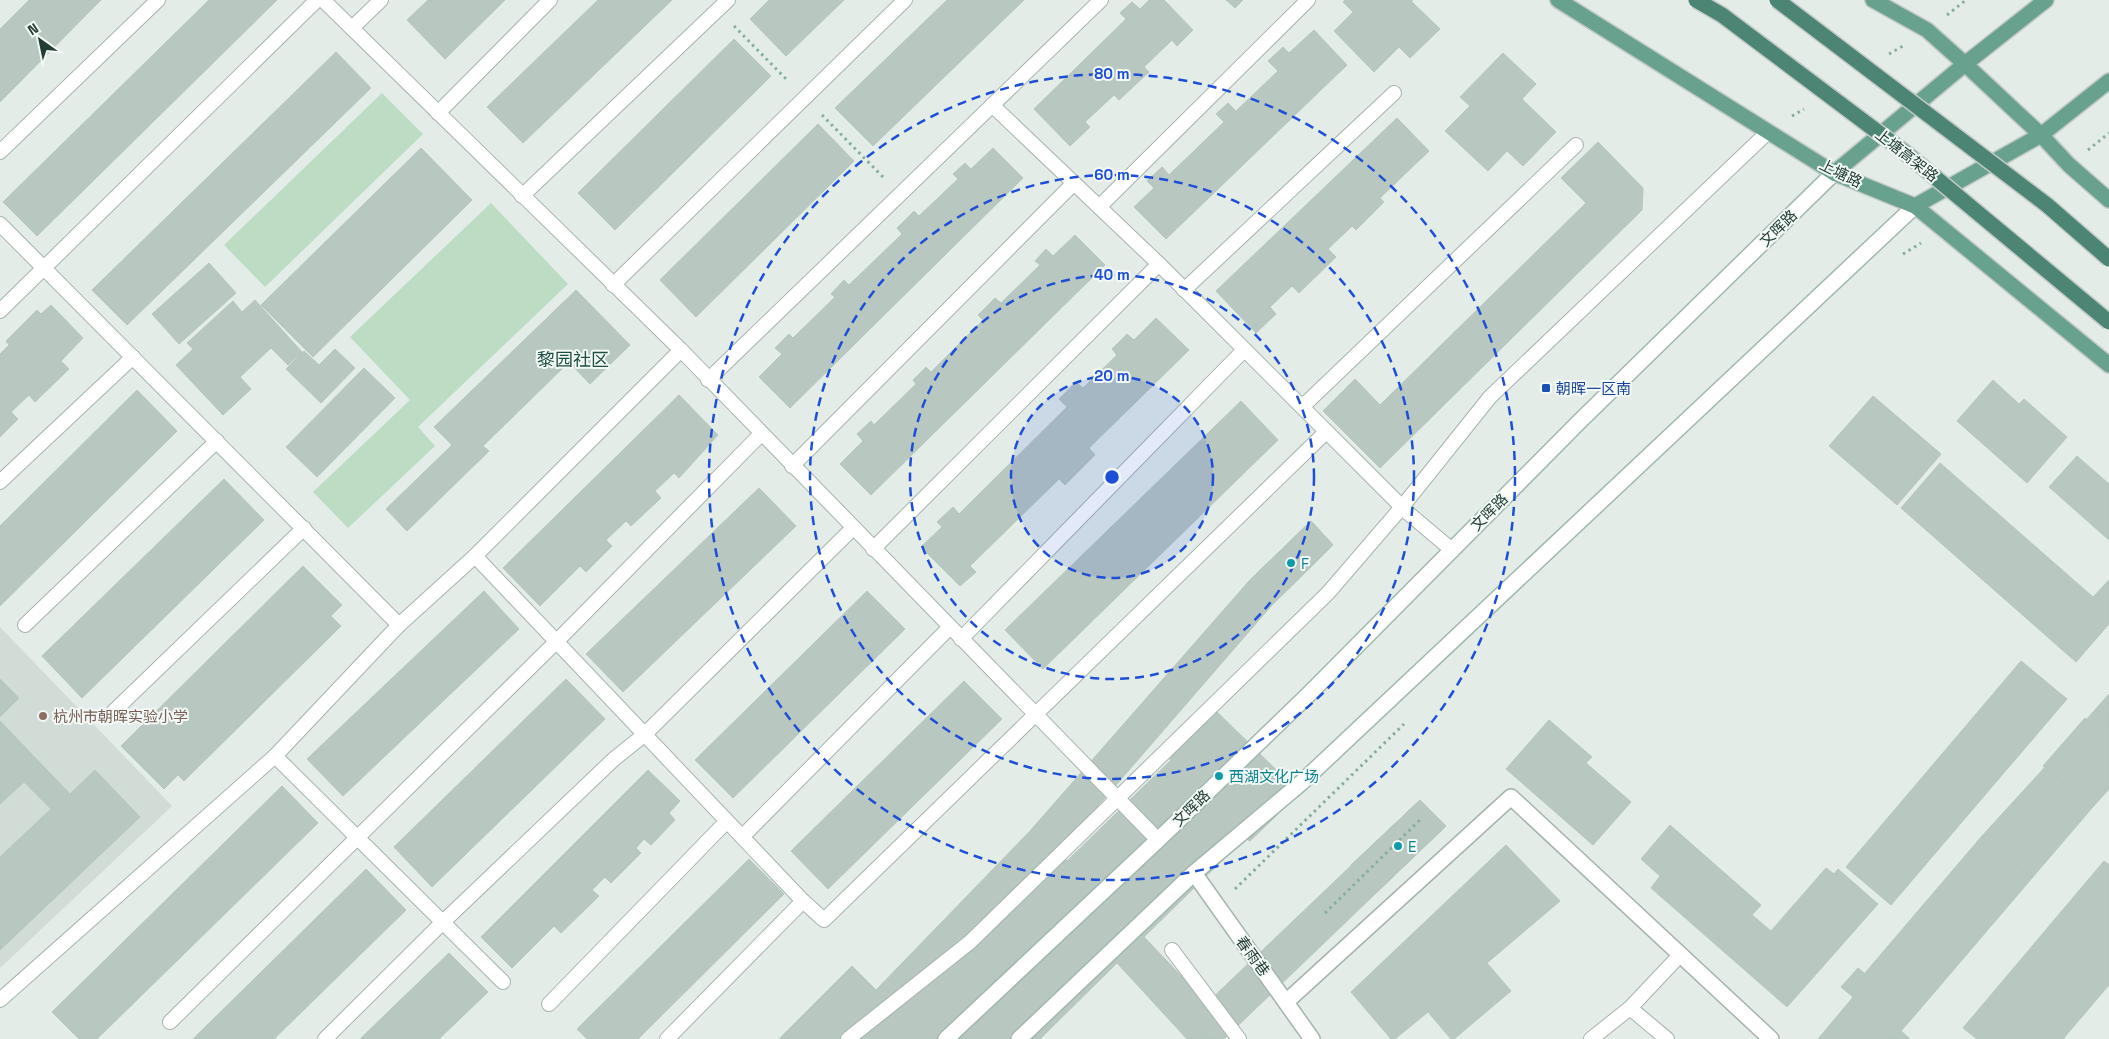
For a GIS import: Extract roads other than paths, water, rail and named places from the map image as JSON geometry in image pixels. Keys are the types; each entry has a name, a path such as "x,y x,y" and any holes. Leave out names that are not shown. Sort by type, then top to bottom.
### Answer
{"highway":[{"name":"上塘高架路","path":"1696,0 1722,15 1907,154 2109,322"},
{"path":"1777,0 2047,205 2109,259"}],"main road":[{"name":"上塘路","path":"1558,0 1834,173 1915,206 2109,365"},
{"path":"1873,0 1927,30 2041,135 2069,165 2109,200"},
{"name":"文晖路","path":"946,1039 1158,840 1309,694 1581,420 1834,173 1965,64 2046,0"},
{"path":"1019,1039 1194,873 1301,783 1915,206 2041,135 2109,81"},
{"path":"1286,1002 1511,797 1771,1039"},
{"name":"春雨巷","path":"1194,873 1312,1039"}],"lane":[{"path":"0,152 158,0"},
{"path":"0,311 317,0"},
{"path":"324,0 680,350 1158,840"},
{"path":"352,28 381,0"},
{"path":"438,113 550,0"},
{"path":"522,196 728,0"},
{"path":"613,285 904,0"},
{"path":"708,380 1101,0"},
{"path":"1099,208 1308,0"},
{"path":"1184,290 1394,93"},
{"path":"992,105 1159,264 1402,507 1452,550"},
{"path":"848,1039 970,942 1328,592 1402,507 1490,397 1768,132"},
{"path":"1302,407 1576,145"},
{"path":"792,466 1074,183"},
{"path":"0,224 399,625"},
{"path":"873,549 1159,264"},
{"path":"0,1000 275,756 399,625 474,556 680,350"},
{"path":"961,639 1244,350"},
{"path":"0,482 133,357"},
{"path":"474,556 803,902 824,920 1326,432"},
{"path":"170,1022 556,642 762,434"},
{"path":"24,625 217,441"},
{"path":"113,712 304,528"},
{"path":"325,1039 443,922 614,759 644,735 853,528"},
{"path":"742,837 950,628"},
{"path":"275,756 503,982"},
{"path":"549,1004 727,821"},
{"path":"667,1039 803,902"},
{"path":"1172,950 1239,1039"},
{"path":"1591,1039 1630,1008 1680,954"},
{"path":"1630,1008 1667,1039"}],"place":[{"name":"朝晖一区南","path":"1546,388"},
{"name":"F","path":"1291,563"},
{"name":"杭州市朝晖实验小学","path":"43,716"},
{"name":"西湖文化广场","path":"1219,776"},
{"name":"E","path":"1398,846"}],"district":[{"name":"黎园社区","path":"573,359"}]}
